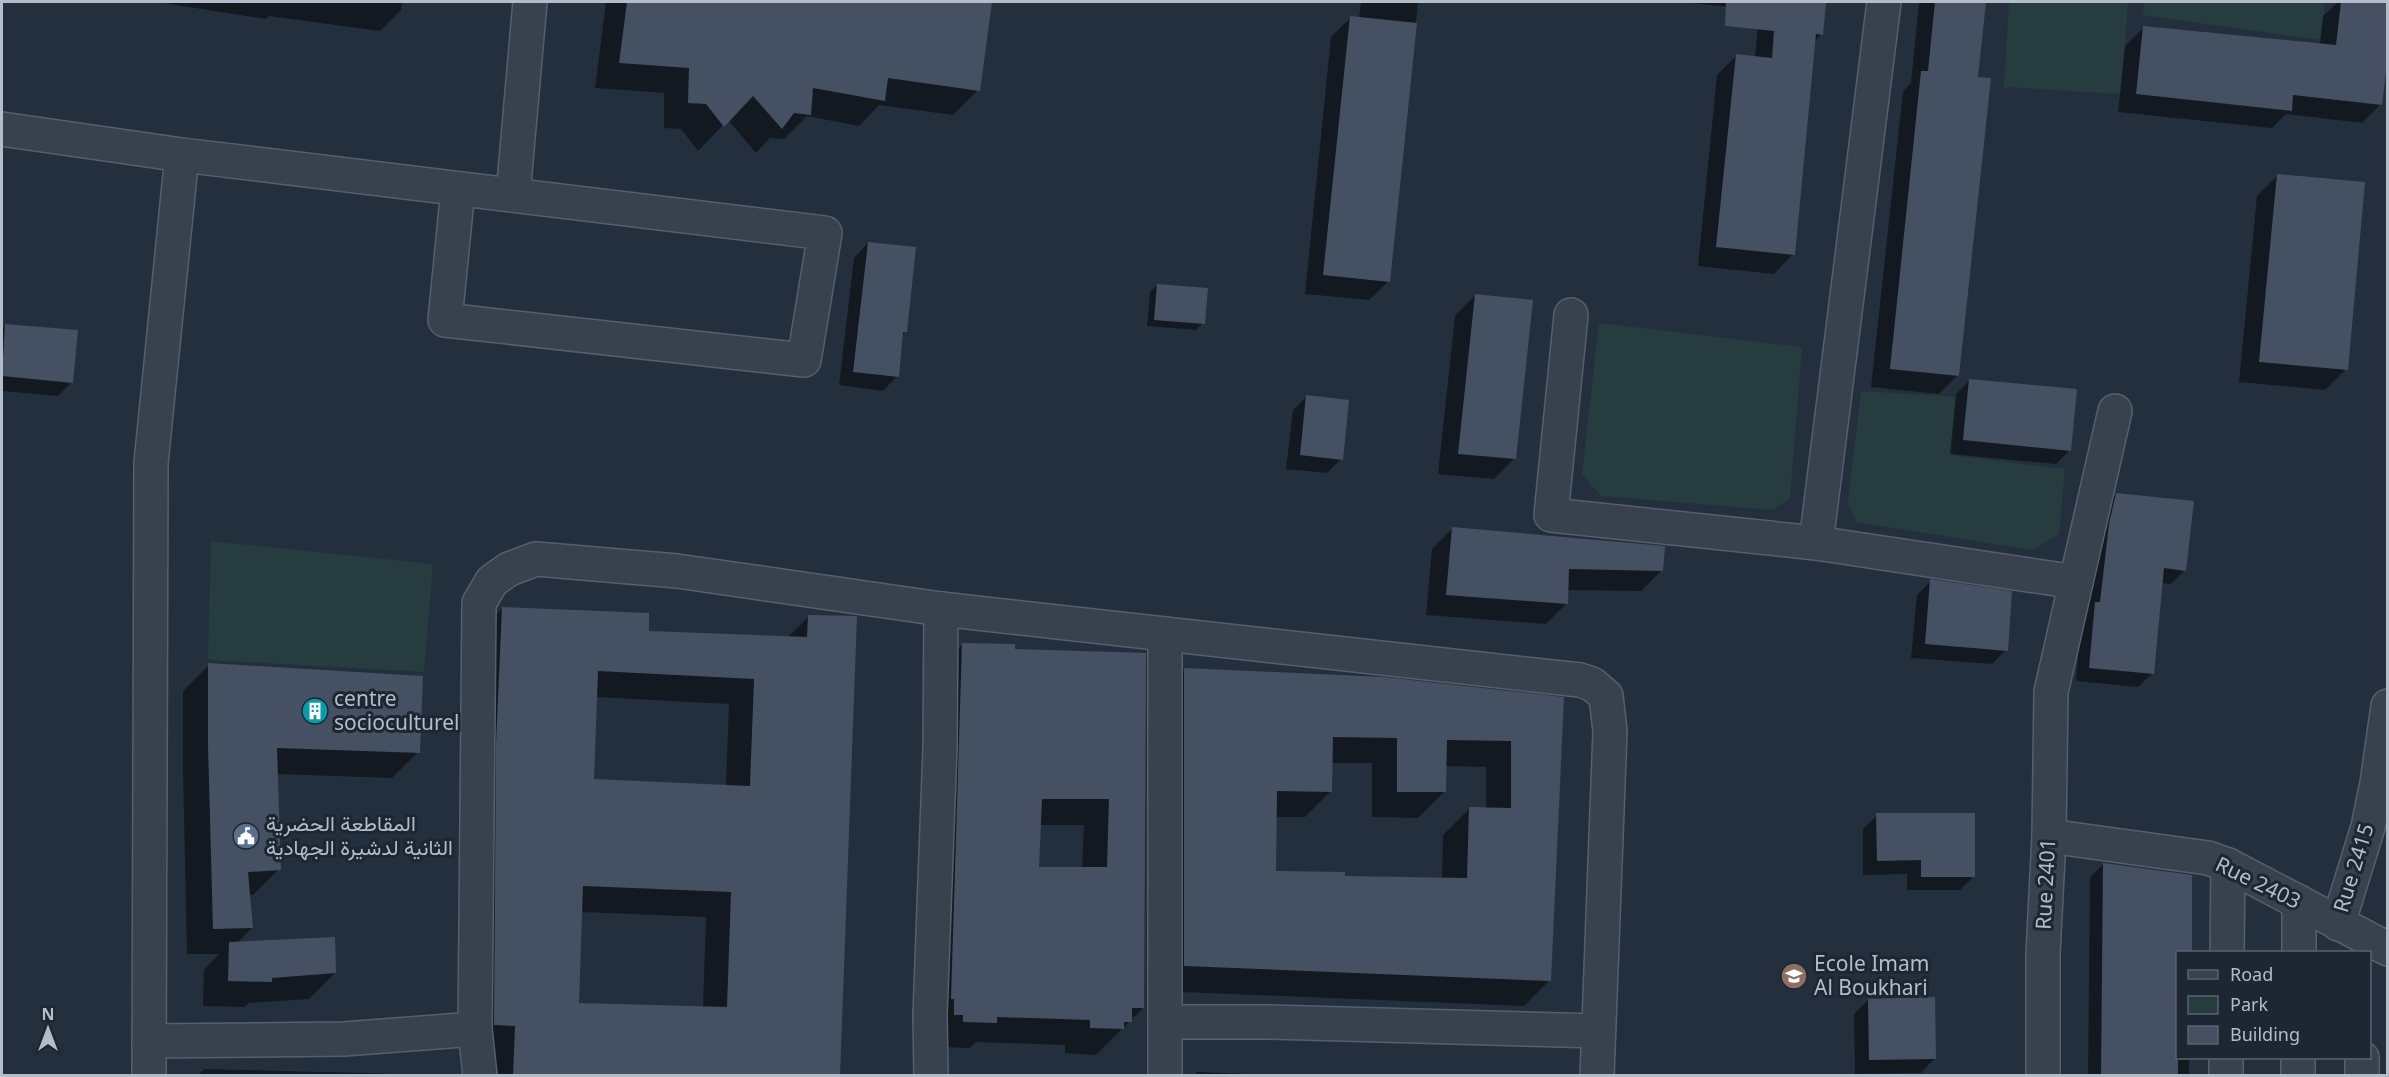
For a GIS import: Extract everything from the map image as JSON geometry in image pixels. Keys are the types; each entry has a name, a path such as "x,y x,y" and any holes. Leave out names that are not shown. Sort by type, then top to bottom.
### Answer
{"street":[{"path":"513,195 530,2"},
{"path":"1816,543 1884,2"},
{"path":"2,129 182,155 825,233 804,360 445,320 458,189"},
{"path":"148,1076 151,463 182,155"},
{"path":"1571,315 1551,515 1816,543 2076,582"},
{"name":"Rue 2401","path":"2043,1076 2043,954 2049,836 2051,692 2115,411"},
{"path":"480,1076 476,1029 479,603 492,580 509,569 536,559 677,571 941,609 1580,680 1592,684 1605,696 1610,731 1597,1076"},
{"path":"931,1076 930,1016 939,783 941,609"},
{"path":"1165,634 1165,1076"},
{"name":"Rue 2415","path":"2364,940 2368,827 2388,706"},
{"name":"Rue 2403","path":"2049,836 2208,858 2228,865 2299,902 2364,940"},
{"path":"2227,951 2228,865"},
{"path":"2299,902 2299,951"},
{"path":"1165,1022 1269,1022 1598,1031"},
{"path":"149,1041 344,1039 476,1029"},
{"path":"2226,1059 2226,1076"},
{"path":"2298,1059 2298,1076"},
{"path":"2362,1059 2362,1076"}],"green space":[{"path":"2009,2 2128,2 2121,94 2004,87"},
{"path":"2144,2 2325,2 2320,40 2143,15"},
{"path":"1599,323 1802,347 1790,498 1773,510 1601,496 1582,474"},
{"path":"1861,391 1956,397 1952,455 2065,469 2059,534 2032,550 1856,522 1848,502"},
{"path":"211,541 433,564 424,672 208,660"}],"building":[{"path":"627,2 992,2 980,91 888,78 885,101 813,88 811,115 794,113 782,129 753,96 724,127 706,104 688,103 689,68 619,63"},
{"path":"1726,2 1826,2 1823,35 1816,34 1795,255 1716,247 1736,54 1772,58 1774,31 1725,26"},
{"path":"1935,2 1986,2 1978,77 1991,78 1959,376 1890,369 1921,71 1928,71"},
{"path":"2341,2 2388,2 2388,54 2382,105 2293,95 2292,111 2136,94 2143,26 2336,45"},
{"path":"1350,16 1417,23 1390,282 1323,275"},
{"path":"2277,174 2365,182 2348,370 2259,362"},
{"path":"868,242 916,247 907,332 903,332 899,377 853,372"},
{"path":"1157,284 1208,288 1205,324 1154,320"},
{"path":"1475,294 1533,300 1516,459 1458,454"},
{"path":"5,324 78,330 73,383 2,376"},
{"path":"1969,379 2077,389 2071,451 1963,440"},
{"path":"1306,395 1349,400 1343,460 1300,455"},
{"path":"2116,493 2194,501 2186,571 2164,568 2154,674 2089,668 2095,602 2100,602 2109,524"},
{"path":"1452,527 1665,546 1663,571 1569,569 1568,604 1446,595"},
{"path":"1930,579 2012,591 2008,651 1925,644"},
{"path":"502,607 649,613 649,631 807,637 808,615 857,616 840,1076 513,1076 515,1026 494,1025 496,744","holes":["598,671 754,679 750,786 594,779","583,886 731,892 727,1007 579,1003"]},
{"path":"962,643 1015,644 1015,649 1146,653 1144,1008 1132,1008 1132,1022 1124,1022 1124,1029 1090,1028 1090,1020 997,1017 997,1023 963,1022 963,1015 954,1015 954,999 951,999","holes":["1042,799 1109,799 1107,867 1039,867"]},
{"name":"centre socioculturel","path":"208,663 423,676 420,753 277,748 281,870 248,872 253,928 213,929"},
{"path":"1184,668 1384,677 1564,697 1551,981 1184,966","holes":["1333,737 1397,738 1397,792 1446,792 1447,740 1511,741 1511,808 1469,807 1467,878 1345,876 1345,872 1276,871 1277,791 1332,792"]},
{"path":"1876,813 1975,813 1975,877 1921,877 1921,860 1877,861"},
{"path":"2103,863 2192,875 2192,951 2176,951 2178,1076 2101,1076"},
{"path":"335,937 336,973 272,978 272,982 228,981 229,942"},
{"path":"1935,997 1936,1059 1869,1060 1868,999"}],"place":[{"name":"centre socioculturel","path":"315,711"},
{"name":"المقاطعة الحضرية الثانية لدشيرة الجهادية","path":"246,836"},
{"name":"Ecole Imam Al Boukhari","path":"1794,976"}]}
